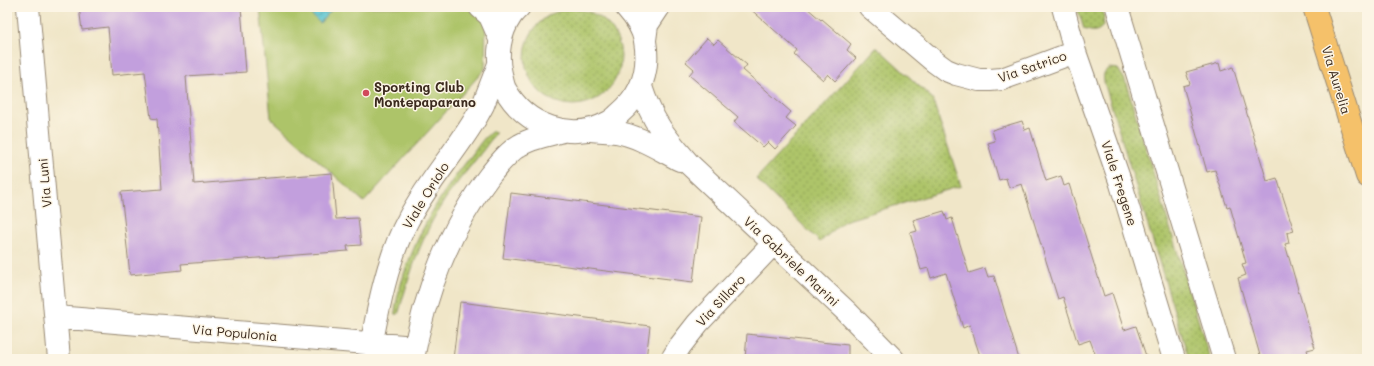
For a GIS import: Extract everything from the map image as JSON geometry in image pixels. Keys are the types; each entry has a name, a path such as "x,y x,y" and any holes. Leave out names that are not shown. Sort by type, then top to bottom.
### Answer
{"main road":[{"name":"Via Aurelia","path":"1314,7 1367,176"}],"street":[{"name":"Via Luni","path":"28,7 59,359"},
{"path":"480,7 490,16 500,39"},
{"path":"519,7 510,16 500,39 499,64 505,88 519,109 539,124 563,131"},
{"path":"626,7 635,18 645,40"},
{"path":"414,353 434,279 451,238 470,203 500,164 519,145 538,137 563,131 587,130 609,122 628,107 641,87 647,63 645,40 647,25 659,7"},
{"name":"Via Satrico","path":"870,7 946,70 968,78 979,80 1002,79 1075,52"},
{"name":"Viale Fregene","path":"1063,7 1075,52 1121,184 1174,359"},
{"path":"1117,7 1224,359"},
{"name":"Viale Oriolo","path":"370,351 391,262 400,236 408,220 430,185 478,116 499,64"},
{"name":"Via Gabriele Marini","path":"641,87 647,106 654,120 669,142 688,164 847,312 893,359"},
{"name":"Via Gabriele Marini","path":"587,130 626,134 688,164"},
{"name":"Via Sillaro","path":"672,359 698,323 773,244"},
{"name":"Via Populonia","path":"56,317 370,351 414,353"}],"green space":[{"name":"Sporting Club Montepaparano","path":"260,7 471,7 486,21 485,69 364,202 271,118"},
{"path":"1077,7 1101,7 1104,15 1103,26 1099,30 1094,31 1084,29"},
{"path":"573,9 591,13 600,17 607,23 613,30 617,39 621,57 617,75 613,84 607,91 600,97 591,101 573,105 555,101 546,97 539,91 533,84 529,75 525,57 529,39 533,30 539,23 546,17 555,13"},
{"path":"877,47 932,98 961,186 844,221 820,242 756,179"},
{"path":"1109,68 1118,69 1125,80 1210,359 1189,359 1104,82 1104,74"},
{"path":"493,131 495,134 439,208 419,251 397,315 395,313 398,294 410,257 424,226 450,184 481,142"}],"water":[{"path":"303,7 334,7 320,23"}],"building":[{"path":"79,7 241,7 246,72 186,76 194,184 332,173 336,219 358,218 361,245 347,246 348,251 181,264 182,270 130,275 121,192 162,189 157,119 151,118 145,72 112,75 108,27 82,30"},
{"path":"748,7 806,7 851,44 847,50 856,58 835,81 828,74 823,80 794,54 797,50"},
{"path":"707,38 714,44 718,40 747,65 743,70 791,112 786,118 796,126 775,149 768,142 763,147 734,122 738,117 689,75 694,69 686,62"},
{"path":"1219,63 1221,71 1233,67 1267,181 1277,178 1294,231 1287,233 1289,243 1285,244 1315,348 1307,350 1310,359 1261,359 1238,278 1246,275 1242,264 1246,263 1230,206 1227,207 1215,170 1207,172 1183,86 1190,84 1186,72"},
{"path":"1022,121 1025,130 1030,128 1046,181 1061,176 1064,186 1069,184 1104,296 1112,293 1124,330 1136,326 1147,359 1097,359 1090,340 1078,344 1063,297 1058,299 1022,184 1009,188 1006,178 999,180 988,143 995,141 992,130"},
{"path":"511,193 701,217 693,282 503,258"},
{"path":"944,211 947,220 952,218 969,273 985,268 988,277 994,276 1019,359 981,359 970,325 963,328 946,273 931,278 928,268 921,270 910,233 917,231 913,220"},
{"path":"460,302 650,326 646,359 453,359"},
{"path":"747,334 848,345 848,359 745,359"}],"place":[{"name":"Sporting Club Montepaparano","path":"366,93"}]}
